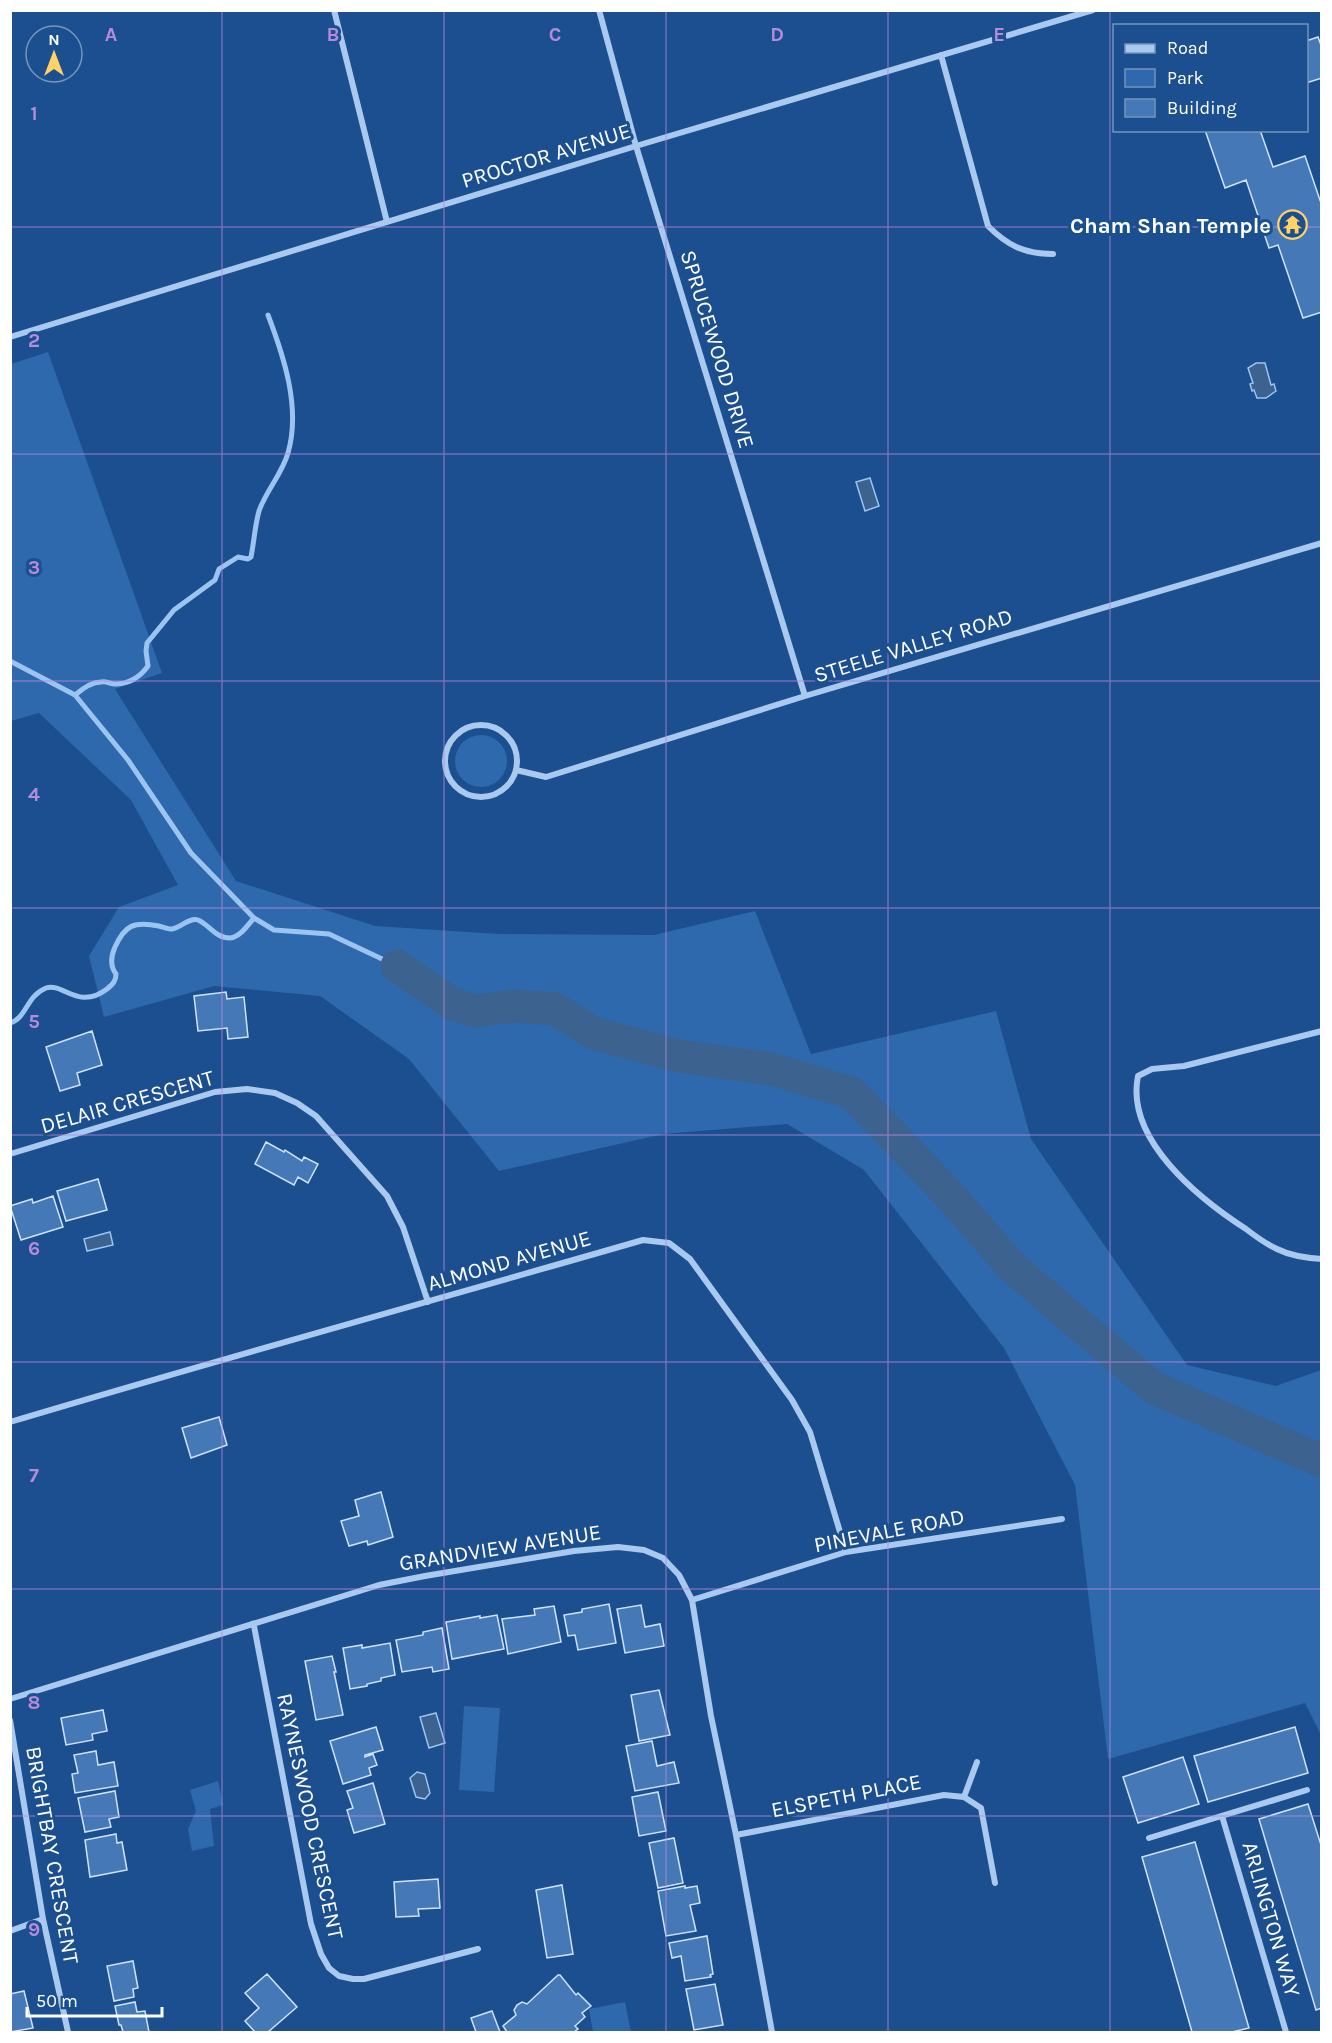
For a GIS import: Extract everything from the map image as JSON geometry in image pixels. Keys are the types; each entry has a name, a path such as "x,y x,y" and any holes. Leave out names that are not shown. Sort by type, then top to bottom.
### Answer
{"street":[{"path":"334,10 387,222"},
{"name":"SPRUCEWOOD DRIVE","path":"599,10 636,146 805,696"},
{"name":"PROCTOR AVENUE","path":"10,337 636,146 1093,10"},
{"path":"941,55 988,226 999,237 1018,248 1034,254 1053,254"},
{"name":"STEELE VALLEY ROAD","path":"516,770 546,777 805,696 1322,543"},
{"path":"484,725 498,729 509,738 516,750 516,770 514,778 505,789 492,796 478,798 464,794 453,785 446,773 444,759 448,745 457,733 470,726 484,725"},
{"path":"1322,1031 1185,1066 1152,1069 1138,1076 1135,1092 1139,1114 1165,1161 1191,1188 1221,1213 1276,1249 1303,1258 1322,1259"},
{"name":"DELAIR CRESCENT","path":"10,1154 214,1092 247,1089 275,1093 297,1103 316,1116 387,1196 403,1227 428,1302"},
{"name":"ALMOND AVENUE","path":"10,1422 162,1376 642,1240 669,1243 690,1259 792,1400 810,1432 846,1552"},
{"name":"PINEVALE ROAD","path":"692,1599 846,1552 1062,1519"},
{"name":"GRANDVIEW AVENUE","path":"10,1699 252,1623 379,1586 574,1551 618,1547 645,1550 663,1558 679,1575 692,1599 711,1716 736,1835 772,2032"},
{"name":"RAYNESWOOD CRESCENT","path":"252,1623 310,1924 328,1968 339,1976 363,1979 477,1949"},
{"name":"BRIGHTBAY CRESCENT","path":"10,1720 44,1919 68,2032"},
{"path":"977,1762 964,1797 981,1808 995,1883"},
{"name":"ARLINGTON WAY","path":"1149,1838 1306,1790"},
{"name":"ELSPETH PLACE","path":"736,1835 944,1795 964,1797"},
{"name":"ARLINGTON WAY","path":"1222,1816 1286,2032"},
{"path":"10,1931 44,1919"}],"green space":[{"path":"48,352 162,673 115,689 236,881 375,926 499,934 654,935 755,911 811,1054 996,1011 1031,1139 1187,1365 1276,1386 1321,1370 1321,1735 1305,1703 1108,1759 1075,1485 1004,1348 864,1170 787,1124 663,1134 499,1171 409,1059 320,996 214,986 104,1017 89,956 119,907 178,885 131,800 39,713 11,721 11,364"},
{"path":"476,735 486,735 496,739 503,746 507,761 503,776 496,783 486,787 476,787 466,783 459,776 455,766 455,756 459,746 466,739"},
{"path":"464,1706 500,1708 494,1792 459,1790"},
{"path":"218,1781 223,1805 210,1809 214,1846 192,1851 188,1829 196,1811 190,1790"},
{"path":"625,2002 631,2032 593,2032 589,2009"}],"shaded area":[{"path":"1256,363 1265,363 1271,385 1274,384 1276,391 1266,398 1257,398 1250,384 1253,383 1248,368"},
{"path":"870,478 879,506 865,511 856,482"},
{"path":"110,1232 113,1245 87,1251 84,1239"},
{"path":"436,1713 445,1743 429,1748 420,1717"},
{"path":"417,1772 425,1774 430,1793 425,1799 416,1797 410,1778"}],"building":[{"path":"1318,37 1322,48 1322,78 1308,82 1308,40"},
{"name":"Cham Shan Temple","path":"1206,132 1261,132 1273,167 1305,156 1322,206 1322,312 1303,318 1278,245 1269,248 1246,180 1225,188"},
{"path":"226,992 227,999 244,997 248,1037 228,1039 227,1028 198,1031 194,996"},
{"path":"92,1031 102,1065 77,1073 80,1085 60,1091 46,1047"},
{"path":"266,1142 302,1161 304,1157 318,1164 308,1183 298,1177 294,1185 255,1164"},
{"path":"98,1179 107,1210 66,1221 57,1191"},
{"path":"53,1196 63,1227 21,1240 10,1206 32,1199 33,1203"},
{"path":"219,1417 227,1445 191,1458 182,1428"},
{"path":"381,1492 393,1537 368,1545 367,1541 349,1546 341,1521 359,1516 355,1500"},
{"path":"609,1604 616,1643 578,1650 575,1635 568,1636 564,1615"},
{"path":"641,1605 645,1627 660,1624 664,1646 625,1653 617,1609"},
{"path":"554,1606 561,1642 508,1654 502,1619 535,1615 534,1609"},
{"path":"497,1615 504,1649 452,1659 446,1622"},
{"path":"442,1628 449,1669 433,1672 432,1667 402,1672 396,1640 423,1635 423,1632"},
{"path":"390,1643 395,1675 381,1678 381,1681 367,1684 367,1686 350,1689 343,1648 362,1645 362,1648"},
{"path":"332,1656 343,1715 316,1720 305,1661"},
{"path":"659,1690 670,1735 639,1741 631,1695"},
{"path":"103,1710 107,1731 92,1734 93,1740 66,1745 61,1718"},
{"path":"376,1727 383,1750 365,1755 365,1757 373,1754 377,1765 369,1768 371,1775 343,1784 330,1741"},
{"path":"1295,1727 1308,1773 1208,1802 1194,1756"},
{"path":"652,1741 657,1766 674,1762 679,1783 635,1791 626,1746"},
{"path":"96,1751 98,1765 114,1762 118,1786 75,1793 72,1774 78,1773 74,1755"},
{"path":"1183,1757 1199,1804 1138,1823 1123,1777"},
{"path":"373,1783 385,1824 354,1833 347,1810 353,1808 347,1791"},
{"path":"115,1791 119,1817 109,1819 111,1827 85,1832 78,1798"},
{"path":"658,1792 666,1831 639,1836 632,1797"},
{"path":"1308,1804 1322,1848 1322,2008 1316,2010 1259,1819"},
{"path":"116,1834 117,1843 122,1842 127,1870 90,1877 85,1840"},
{"path":"674,1838 683,1883 658,1888 649,1843"},
{"path":"1195,1842 1249,2028 1232,2032 1192,2032 1142,1857"},
{"path":"438,1879 440,1908 418,1909 419,1916 396,1917 394,1882"},
{"path":"562,1885 573,1954 547,1958 536,1890"},
{"path":"685,1886 685,1888 697,1886 700,1903 690,1905 696,1931 666,1936 658,1891"},
{"path":"707,1936 713,1974 710,1975 711,1977 685,1981 681,1956 672,1958 669,1943"},
{"path":"133,1961 138,1988 133,1989 134,1997 114,2001 107,1966"},
{"path":"267,1974 297,2007 268,2032 255,2032 245,2021 259,2008 245,1993"},
{"path":"558,1975 576,1995 578,1993 591,2006 582,2013 585,2017 575,2026 578,2029 574,2032 507,2032 503,2026 516,2015 514,2010 517,2005 522,2002 527,2004"},
{"path":"715,1984 723,2025 694,2030 686,1989"},
{"path":"24,1991 33,2028 10,2032 10,1994"},
{"path":"135,2002 137,2012 145,2011 149,2032 123,2032 119,2025 115,2006"},
{"path":"492,2011 500,2032 476,2032 471,2018"}],"waterway":[{"path":"75,695 94,683 120,684 138,677 148,666 147,643 174,610 215,580 219,569 238,557 248,559 251,557 259,511 285,461 292,436 293,418 289,383 268,315"},
{"path":"10,661 75,695 128,760 191,853 254,918"},
{"path":"10,1023 20,1017 34,996 46,988 52,987 79,997 97,995 107,989 116,976 112,961 115,947 127,929 143,924 172,929 195,919 216,934 230,938 240,933 254,918 274,930 329,934 397,966"},
{"path":"397,966 451,1003 475,1011 513,1006 555,1009 593,1033 679,1056 771,1069 852,1093 946,1191 1012,1267 1154,1388 1322,1461"}],"place":[{"name":"Cham Shan Temple","path":"1292,225"}]}
